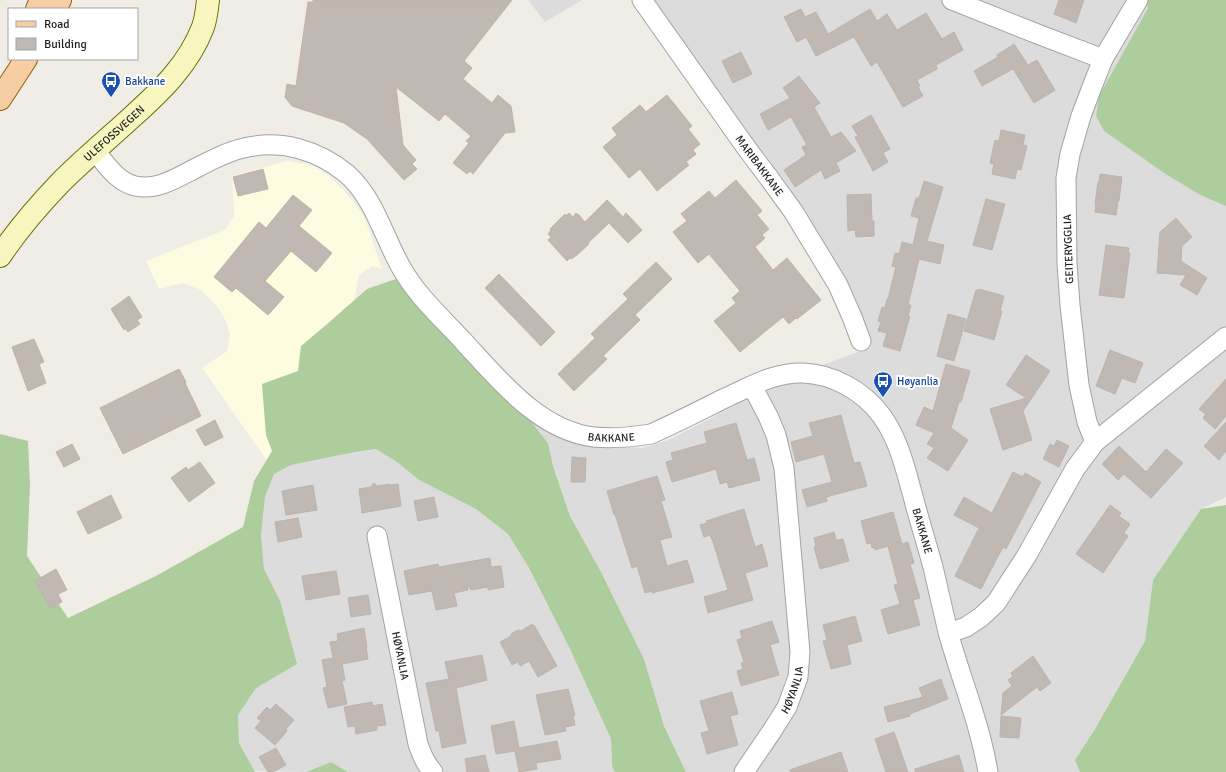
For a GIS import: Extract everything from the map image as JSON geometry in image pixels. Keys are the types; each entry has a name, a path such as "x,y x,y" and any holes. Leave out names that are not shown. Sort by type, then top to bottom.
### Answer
{"main road":[{"path":"0,98 13,60"},
{"path":"0,98 25,60"}],"street":[{"name":"ULEFOSSVEGEN","path":"0,256 33,211 61,182 170,81 194,47 204,26 208,0"},
{"name":"MARIBAKKANE","path":"642,0 744,146 793,211 838,285 861,341"},
{"path":"952,0 1103,59"},
{"name":"GEITERYGGLIA","path":"1095,442 1087,422 1082,400 1075,349 1067,263 1066,178 1070,154 1081,116 1103,59 1138,0"},
{"name":"BAKKANE","path":"95,151 117,176 125,182 133,186 144,187 168,183 206,163 243,148 276,145 292,147 308,151 328,161 348,176 361,190 374,210 402,269 416,290 433,309 489,369 527,405 558,426 574,432 592,437 611,438 651,434 766,379 791,373 821,375 839,381 855,390 872,404 891,430 906,470 949,633 973,710 988,772"},
{"path":"949,633 966,627 981,617 996,603 1027,555 1075,469 1095,442 1226,337"},
{"name":"HØYANLIA","path":"744,772 787,707 798,677 800,652 784,468 776,435 752,386"},
{"name":"HØYANLIA","path":"377,536 418,744 427,765 433,772"}],"shaded area":[{"path":"528,0 582,0 545,22"},
{"path":"633,0 1146,0 1148,8 1100,96 1096,116 1104,131 1164,173 1200,195 1226,206 1226,497 1201,509 1153,580 1145,641 1095,729 1075,760 1080,772 686,772 664,726 644,659 600,570 570,516 553,466 548,443 525,414 565,439 599,445 642,448 669,440 781,381 871,347 853,307"},
{"path":"287,161 311,165 328,175 344,190 364,216 382,269 372,266 359,275 349,325 268,462 202,368 227,351 230,335 226,321 217,306 199,289 183,283 159,289 146,261 225,230 234,216 232,176"},
{"path":"377,449 397,462 419,480 476,509 508,534 529,568 569,647 611,739 612,766 615,772 348,772 331,762 306,772 254,771 239,743 238,715 256,688 280,601 264,570 261,535 265,497 274,474 291,465"}],"green space":[{"path":"1146,0 1226,0 1226,206 1200,195 1164,173 1104,131 1096,116 1099,96 1148,8"},
{"path":"396,279 450,340 525,414 548,443 553,466 570,516 600,570 644,659 664,726 686,772 615,772 612,766 611,739 569,647 529,568 508,534 476,509 419,480 397,462 376,449 291,465 274,474 265,497 261,535 264,569 280,601 297,664 256,688 238,715 239,743 255,772 0,772 0,434 28,441 30,485 27,556 68,618 156,576 243,527 254,481 272,451 266,435 262,384 298,371 301,346 367,289"},
{"path":"1226,505 1226,772 1080,772 1075,760 1095,729 1145,641 1153,580 1201,509"},
{"path":"331,762 348,772 306,772"}],"building":[{"path":"313,0 512,0 464,61 472,68 463,79 492,103 498,95 511,106 515,132 505,133 473,174 470,171 467,174 453,163 469,143 466,141 471,136 445,114 439,121 396,87 403,145 416,160 412,164 417,169 404,180 367,139 344,123 292,106 285,97 287,84 296,86 308,2 313,2"},
{"path":"1059,0 1084,0 1076,23 1054,14"},
{"path":"801,9 805,17 816,12 828,34 870,9 877,21 887,14 897,30 926,13 942,39 954,32 963,50 936,65 937,69 917,80 920,86 918,87 923,96 903,107 877,62 871,66 854,37 816,56 806,37 797,42 784,17"},
{"path":"1014,44 1028,65 1037,60 1055,90 1034,103 1013,69 982,86 974,71 998,57 997,55"},
{"path":"741,52 752,74 733,83 722,61"},
{"path":"799,76 820,103 814,107 831,137 841,132 856,151 836,163 840,171 825,179 821,170 795,187 784,170 806,155 802,147 807,145 791,117 768,130 760,114 790,98 783,88"},
{"path":"667,95 692,126 688,129 700,144 693,150 696,154 686,162 689,165 657,191 640,169 629,178 603,147 617,135 612,128 640,105 646,112"},
{"path":"871,115 890,149 883,153 888,162 873,171 855,137 858,136 852,126"},
{"path":"1001,130 1025,135 1023,145 1027,146 1021,170 1017,169 1015,179 992,174 994,164 990,163 995,140 999,141"},
{"path":"263,169 268,189 238,196 233,177"},
{"path":"1100,174 1122,177 1116,215 1095,212"},
{"path":"736,180 762,211 757,215 769,229 762,235 765,238 755,247 773,270 787,258 821,300 789,324 783,317 740,352 714,321 736,303 732,298 740,291 709,254 698,263 673,232 687,221 681,214 709,191 715,198"},
{"path":"924,181 943,187 927,241 944,245 940,264 919,259 908,305 911,305 908,316 910,316 900,351 883,346 887,333 878,331 881,322 878,321 882,307 885,308 888,299 896,267 892,266 895,253 899,254 902,242 913,245 919,218 911,216 916,198 919,198"},
{"path":"871,194 874,236 856,237 855,230 848,231 847,195"},
{"path":"293,195 312,210 299,226 332,253 316,272 291,251 265,281 284,297 268,315 236,288 232,292 214,277 259,222 266,228"},
{"path":"986,199 1005,204 992,250 973,245"},
{"path":"607,200 623,217 626,213 642,230 628,243 609,223 577,255 567,261 548,240 551,237 548,234 551,230 550,229 565,214 566,216 569,213 573,217 576,213 578,214 585,222"},
{"path":"1176,218 1192,237 1182,246 1181,261 1207,278 1197,295 1180,285 1186,275 1157,273 1160,232"},
{"path":"1106,245 1129,248 1128,253 1130,253 1124,298 1099,295"},
{"path":"656,262 672,279 635,315 640,320 603,356 607,359 574,391 558,374 595,338 591,334 628,299 623,294"},
{"path":"499,274 555,332 541,346 485,288"},
{"path":"979,289 1004,296 1000,311 1002,311 994,340 964,331 976,290"},
{"path":"129,296 142,317 137,320 140,324 128,332 125,328 124,330 111,309"},
{"path":"948,314 966,319 954,361 937,356"},
{"path":"34,339 44,362 39,364 46,383 28,391 12,347"},
{"path":"1110,350 1143,363 1135,383 1122,378 1115,394 1096,386"},
{"path":"1026,355 1050,371 1023,411 1032,440 1003,450 990,409 1026,398 1006,385"},
{"path":"946,364 970,371 961,402 959,402 951,428 968,440 948,471 927,458 934,448 927,444 934,433 916,425 924,407 933,411"},
{"path":"179,369 201,416 123,454 100,408"},
{"path":"1226,379 1226,416 1215,429 1203,418 1206,414 1199,409"},
{"path":"841,415 854,463 860,462 867,486 826,497 827,501 807,507 802,490 832,482 824,454 796,462 791,442 813,436 809,423"},
{"path":"215,420 223,437 205,446 196,430"},
{"path":"1226,422 1226,451 1219,460 1204,446"},
{"path":"736,423 747,460 754,458 760,480 729,488 727,482 720,484 716,469 672,482 666,462 673,460 671,453 707,443 704,432"},
{"path":"1057,440 1069,446 1059,467 1043,459 1050,444 1054,446"},
{"path":"72,444 80,459 64,467 56,452"},
{"path":"1119,446 1146,472 1166,449 1183,463 1151,498 1124,474 1118,480 1102,464"},
{"path":"572,457 586,458 585,482 571,482"},
{"path":"200,462 215,483 189,502 171,478 186,467 188,470"},
{"path":"1013,472 1023,477 1025,473 1041,482 1006,549 1003,547 981,589 955,576 979,528 954,515 964,497 992,513"},
{"path":"657,476 665,500 661,501 672,537 660,540 667,566 687,560 694,582 652,593 652,591 645,593 637,566 632,568 607,491"},
{"path":"374,483 377,486 398,484 401,506 362,513 359,489 371,487"},
{"path":"313,485 317,510 286,515 282,491"},
{"path":"111,495 122,518 88,534 77,512"},
{"path":"434,497 438,517 418,521 414,501"},
{"path":"1110,505 1121,513 1119,516 1130,524 1124,533 1128,536 1103,573 1076,554"},
{"path":"744,509 755,547 762,544 768,566 745,573 753,600 708,613 704,597 728,590 710,535 704,537 700,525 707,523 706,521"},
{"path":"893,512 902,544 908,542 914,563 910,564 920,598 913,600 920,625 888,634 881,610 900,604 894,585 898,584 888,546 875,550 874,547 872,548 871,543 867,544 861,521"},
{"path":"298,518 302,537 278,542 275,522"},
{"path":"834,532 836,540 843,539 849,561 820,569 814,547 816,546 814,538"},
{"path":"490,558 491,567 501,566 504,587 488,590 488,587 471,590 467,584 468,590 454,593 457,606 436,610 432,591 409,595 404,571 438,564 439,567"},
{"path":"56,569 67,590 58,594 62,602 50,608 35,581"},
{"path":"336,571 340,594 306,600 302,576"},
{"path":"368,595 371,614 351,617 348,598"},
{"path":"855,616 862,641 847,645 851,664 831,669 823,641 827,640 823,625"},
{"path":"772,621 779,642 770,645 779,675 741,686 737,671 743,669 741,663 744,662 737,640 742,638 740,631"},
{"path":"532,624 532,626 534,625 557,666 538,677 529,661 520,666 518,662 512,665 500,642 518,630 521,631"},
{"path":"364,628 368,659 342,664 345,680 342,681 347,704 328,708 323,688 327,687 322,660 333,658 330,642 338,641 337,634"},
{"path":"482,655 487,680 456,688 466,743 442,748 439,731 436,731 426,683 449,679 445,662"},
{"path":"1033,656 1051,683 1040,691 1037,687 1001,715 1003,693 1012,686 1008,680 1013,676 1011,673"},
{"path":"941,679 948,699 910,714 910,716 888,722 884,707 923,697 919,688"},
{"path":"568,689 575,715 573,716 575,725 565,727 566,731 545,735 536,695"},
{"path":"732,692 738,714 730,716 738,745 707,754 701,733 709,731 700,701"},
{"path":"372,702 373,706 382,704 386,725 377,726 377,730 356,734 355,726 348,727 344,707"},
{"path":"276,704 294,720 275,745 255,728 261,721 257,718 267,707 270,710"},
{"path":"1001,716 1021,718 1019,738 1000,737"},
{"path":"514,721 519,748 557,741 561,759 536,763 537,769 519,772 515,751 496,754 491,726"},
{"path":"894,732 908,772 886,772 875,739"},
{"path":"276,748 286,765 273,772 268,772 259,757"},
{"path":"841,752 848,772 791,772 790,770"},
{"path":"485,755 489,772 467,772 465,759"},
{"path":"959,755 964,772 915,772 915,769"}],"place":[{"name":"Bakkane","path":"111,98"},
{"name":"Høyanlia","path":"883,398"}]}
